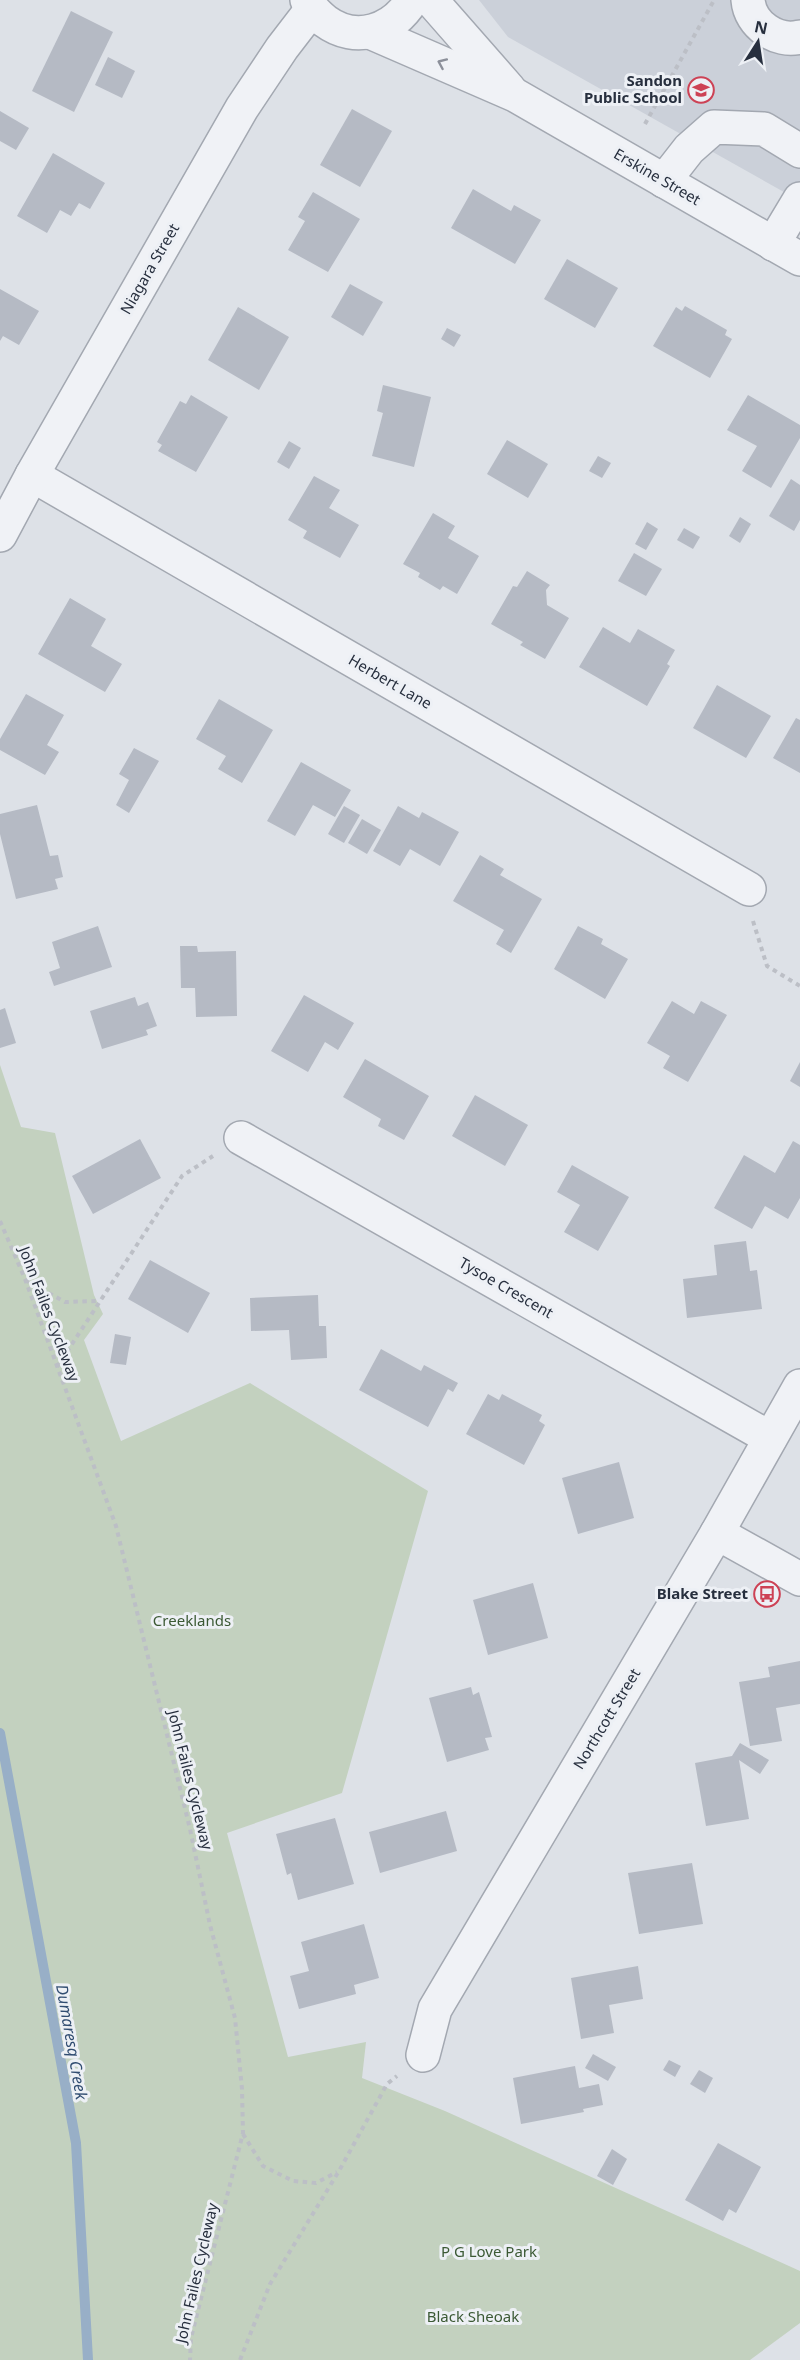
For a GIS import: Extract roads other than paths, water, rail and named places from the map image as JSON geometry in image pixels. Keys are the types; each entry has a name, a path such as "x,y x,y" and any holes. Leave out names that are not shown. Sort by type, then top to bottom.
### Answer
{"street":[{"path":"309,5 335,28 352,33 370,32 387,26 402,16 412,0"},
{"name":"Erskine Street","path":"431,0 515,95"},
{"path":"748,0 755,19 765,30 779,37 800,37"},
{"name":"Niagara Street","path":"0,535 242,108 309,5"},
{"name":"Erskine Street","path":"370,32 515,95 786,251"},
{"path":"664,181 689,149 714,127 764,129 800,151"},
{"path":"786,251 800,199"},
{"name":"Herbert Lane","path":"32,475 748,889"},
{"name":"Tysoe Crescent","path":"241,1138 770,1438"},
{"name":"Northcott Street","path":"423,2055 435,2009 717,1533 800,1386"},
{"path":"717,1533 800,1579"}],"waterway":[{"name":"Dumaresq Creek","path":"0,1733 76,2143 88,2360"}],"place":[{"name":"Sandon Public School","path":"701,90"},
{"name":"Blake Street","path":"767,1594"}],"park label":[{"name":"Creeklands","path":"192,1621"},
{"name":"P G Love Park","path":"489,2252"},
{"name":"Black Sheoak","path":"473,2317"}]}
